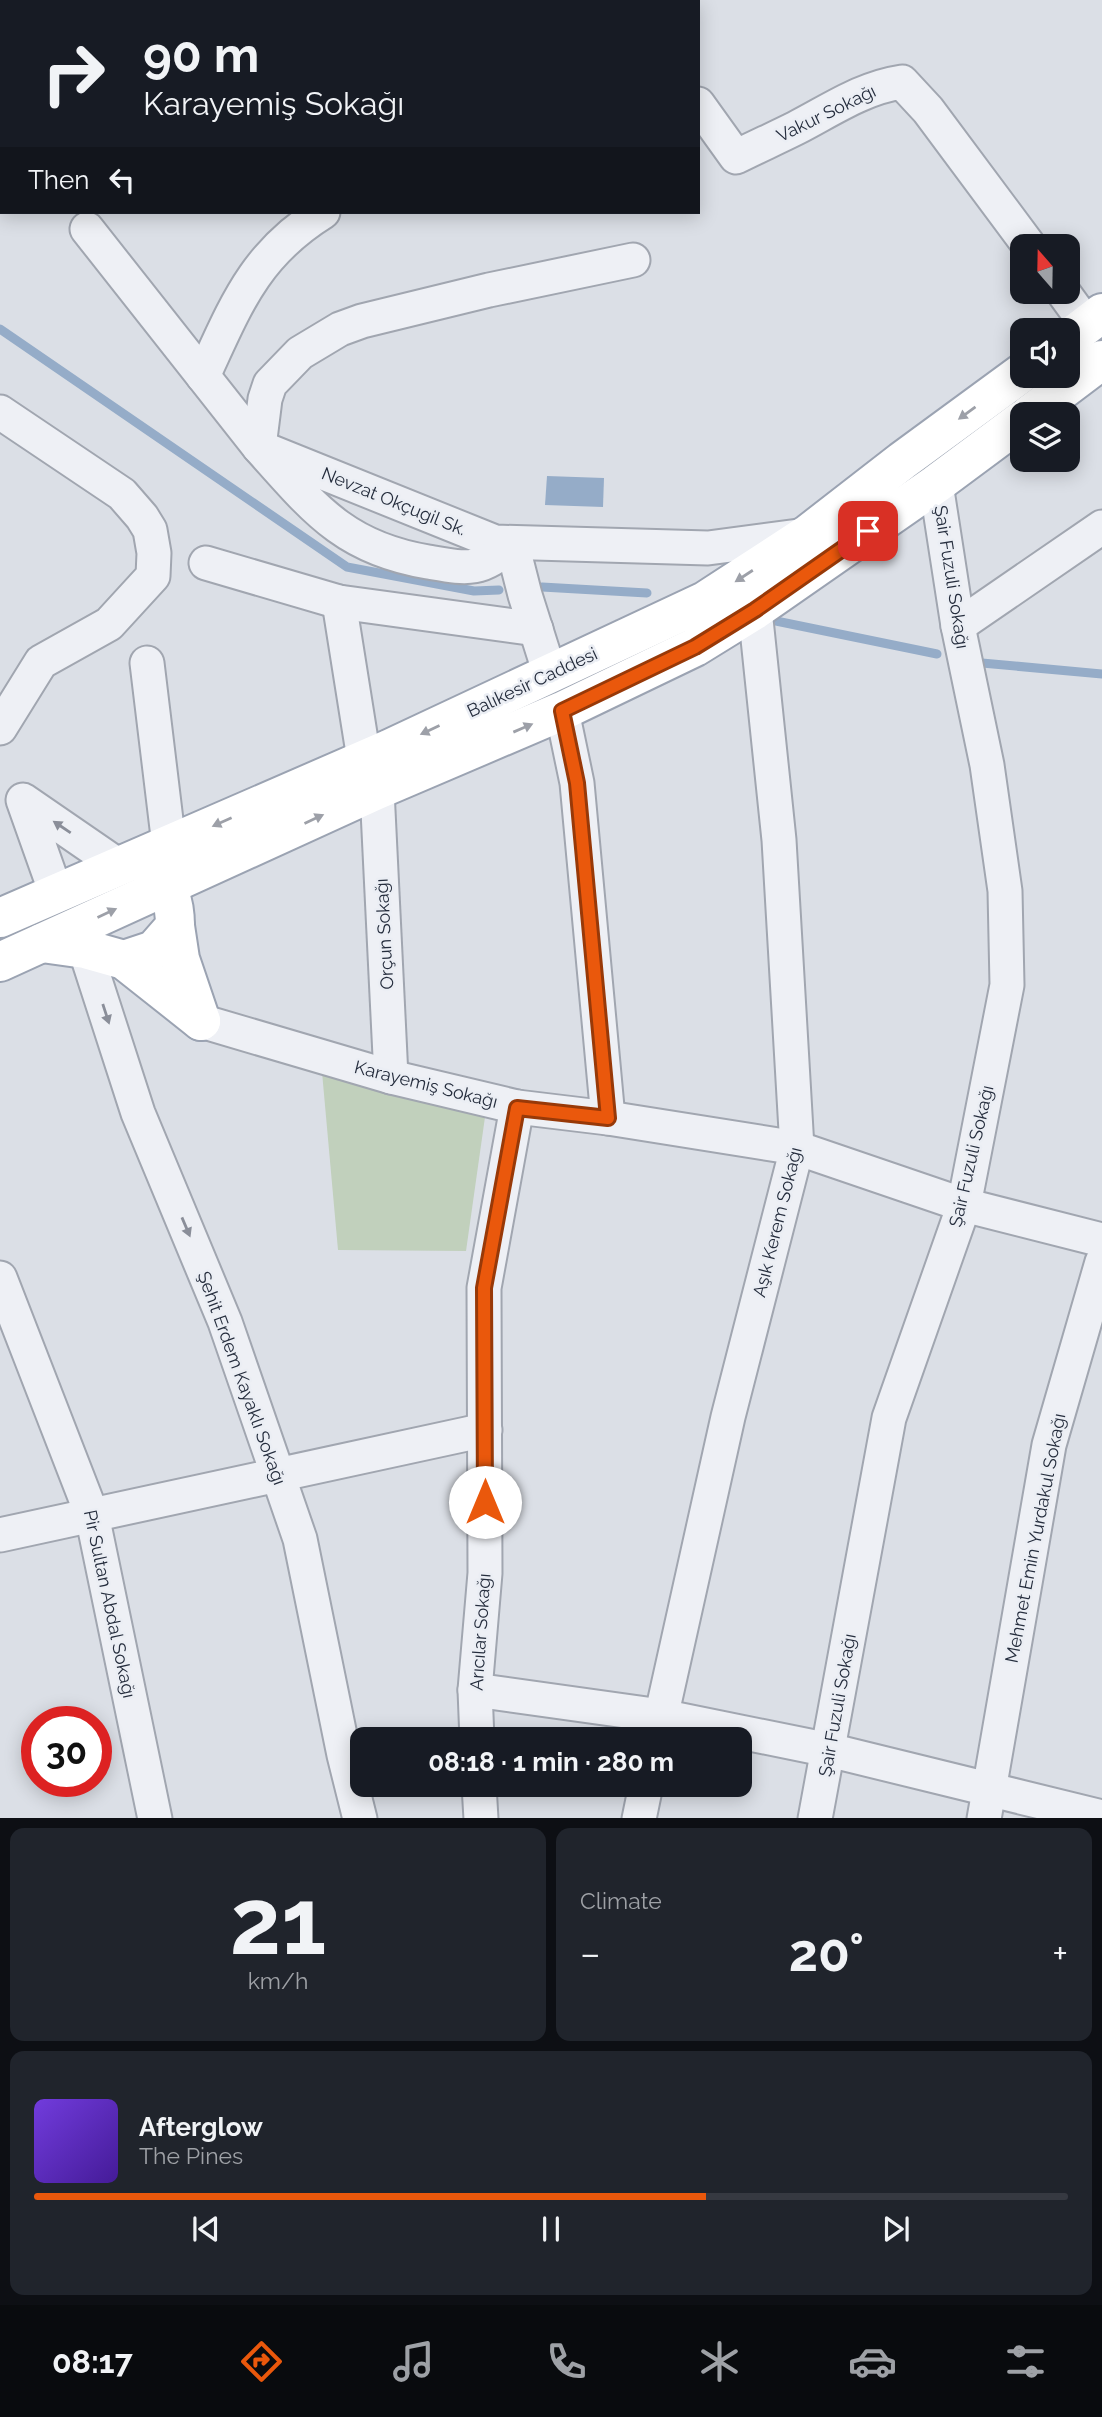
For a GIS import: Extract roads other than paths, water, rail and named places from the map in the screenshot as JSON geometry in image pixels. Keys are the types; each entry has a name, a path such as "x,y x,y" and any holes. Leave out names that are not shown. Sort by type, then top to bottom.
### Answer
{"main road":[{"path":"1046,402 1102,360"},
{"name":"Balıkesir Caddesi","path":"0,961 167,886 551,674 705,601 808,534 1010,382"},
{"name":"Balıkesir Caddesi","path":"0,918 169,845 562,711 695,647 755,610 1010,429"},
{"path":"119,866 152,869 167,886 175,907 180,959 201,1021"},
{"path":"124,960 154,950 175,926"},
{"path":"43,943 85,949 124,960 201,1021"}],"street":[{"name":"Vakur Sokağı","path":"700,107 736,157 796,128 856,94 902,82 928,110 1020,234"},
{"path":"203,376 240,295 256,272 293,233 320,214"},
{"name":"Nevzat Okçugil Sk.","path":"87,229 260,447 495,542 708,548 808,534"},
{"path":"551,674 512,544 493,560 467,569 401,558 350,537 313,507 260,447 265,399 270,384 300,353 340,329 362,321 489,290 633,260"},
{"path":"1071,304 1086,325"},
{"path":"0,412 122,494 150,530 154,552 153,576 109,624 41,662 0,728"},
{"name":"Şair Fuzuli Sokağı","path":"816,1818 889,1418 964,1205 1007,985 1005,891 987,765 958,626 936,484"},
{"path":"958,626 1102,527"},
{"path":"206,564 339,602 536,629"},
{"name":"Orçun Sokağı","path":"339,602 371,775 391,1077"},
{"name":"Aşık Kerem Sokağı","path":"659,1727 727,1417 797,1148 779,841 755,610"},
{"path":"146,663 169,845"},
{"path":"562,711 577,783 608,1118"},
{"path":"11,792 119,866"},
{"path":"11,792 56,893"},
{"name":"Şehit Erdem Kayaklı Sokağı","path":"85,949 138,1113 225,1322 300,1539 344,1755 360,1818"},
{"name":"Karayemiş Sokağı","path":"201,1021 391,1077 517,1108 608,1118 797,1148 964,1205 1102,1240"},
{"name":"Arıcılar Sokağı","path":"476,1727 475,1690 485,1573 484,1288 517,1108"},
{"name":"Mehmet Emin Yurdakul Sokağı","path":"986,1804 1049,1445 1102,1262"},
{"name":"Pir Sultan Abdal Sokağı","path":"0,1278 92,1515 155,1818"},
{"path":"0,1535 485,1430"},
{"path":"475,1690 654,1727"},
{"path":"752,1740 829,1750 986,1804 1102,1817"},
{"path":"480,1797 481,1818"},
{"path":"639,1818 643,1797"}],"water":[{"path":"547,476 604,478 603,507 545,505"}],"waterway":[{"path":"0,329 347,567 474,591 499,590"},
{"path":"542,587 647,593"},
{"path":"776,621 937,654"},
{"path":"982,663 1102,674"}]}
